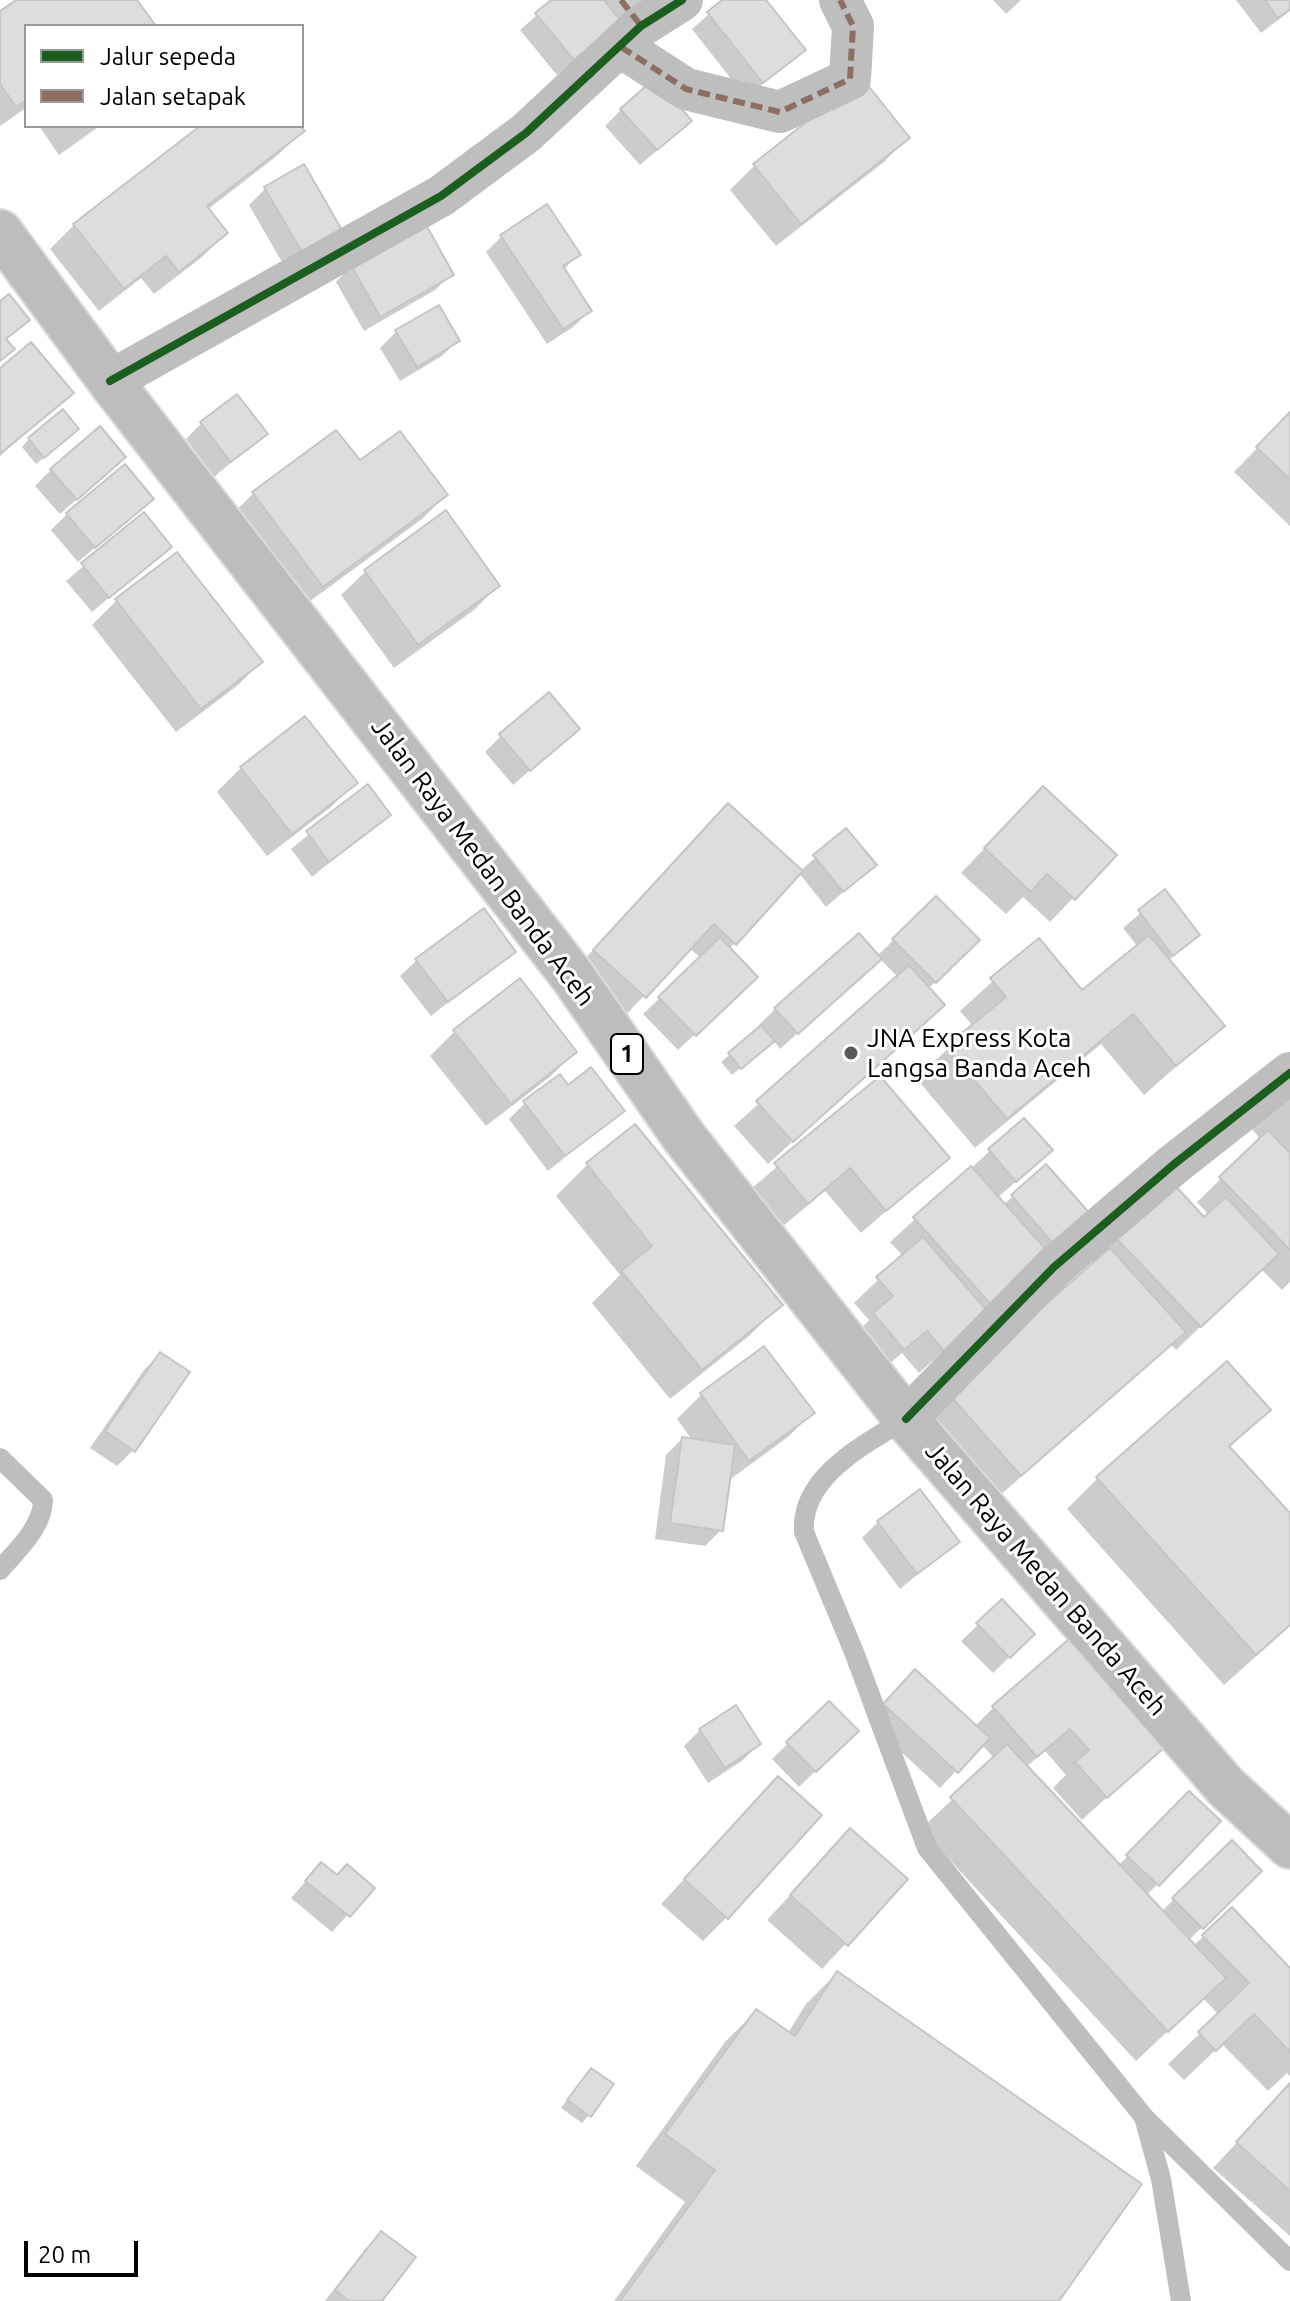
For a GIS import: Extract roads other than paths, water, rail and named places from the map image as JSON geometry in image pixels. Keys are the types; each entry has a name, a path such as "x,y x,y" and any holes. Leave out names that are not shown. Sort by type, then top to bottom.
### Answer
{"highway":[{"name":"Jalan Raya Medan Banda Aceh","path":"0,232 110,381 573,977 684,1137 906,1419 1226,1787 1290,1846"}],"street":[{"path":"110,381 441,196 526,133 628,24 682,0"},
{"path":"628,24 686,89 780,112 850,79 853,26 840,0"},
{"path":"906,1419 1054,1267 1173,1165 1290,1073"}],"lane":[{"path":"906,1419 862,1447 809,1496 803,1513 804,1532 854,1652 927,1848 1144,2117 1290,2261"},
{"path":"0,1458 43,1500 43,1511 36,1526 0,1570"},
{"path":"1144,2117 1161,2179 1181,2301"}],"place":[{"name":"JNA Express Kota Langsa Banda Aceh","path":"851,1053"}]}
